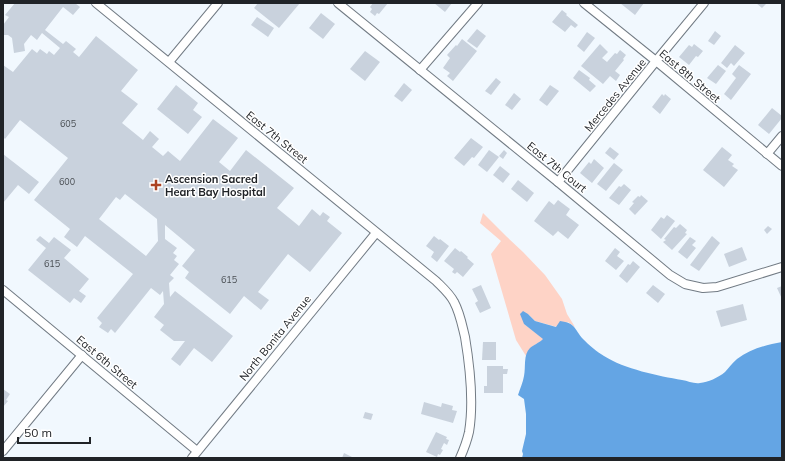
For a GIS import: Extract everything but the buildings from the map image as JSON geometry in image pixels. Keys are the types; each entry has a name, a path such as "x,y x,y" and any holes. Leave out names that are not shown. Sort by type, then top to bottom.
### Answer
{"street":[{"name":"East 7th Street","path":"96,3 445,289 452,297 460,316 470,376 470,426 466,444 460,458"},
{"path":"169,62 218,3"},
{"name":"East 7th Court","path":"338,3 670,275 685,284 704,288 717,287 782,267"},
{"path":"420,70 478,3"},
{"name":"East 8th Street","path":"584,3 782,166"},
{"name":"Mercedes Avenue","path":"558,182 704,3"},
{"path":"768,154 782,136"},
{"name":"North Bonita Avenue","path":"195,455 376,233"},
{"name":"East 6th Street","path":"3,290 82,355 195,455"},
{"path":"3,452 82,355"}],"shaded area":[{"path":"483,213 545,275 562,299 567,314 575,327 568,322 557,327 535,321 528,314 524,324 544,339 531,348 526,356 516,340 491,254 501,241 480,223"}],"water":[{"path":"523,311 535,321 556,327 560,321 569,323 583,339 596,350 612,361 621,365 652,374 696,383 706,382 719,376 725,372 737,359 753,350 782,342 782,458 522,458 526,434 526,414 524,399 518,395 524,378 526,354 531,347 543,339 524,324 520,314"}],"place":[{"name":"Ascension Sacred Heart Bay Hospital","path":"156,185"}]}
